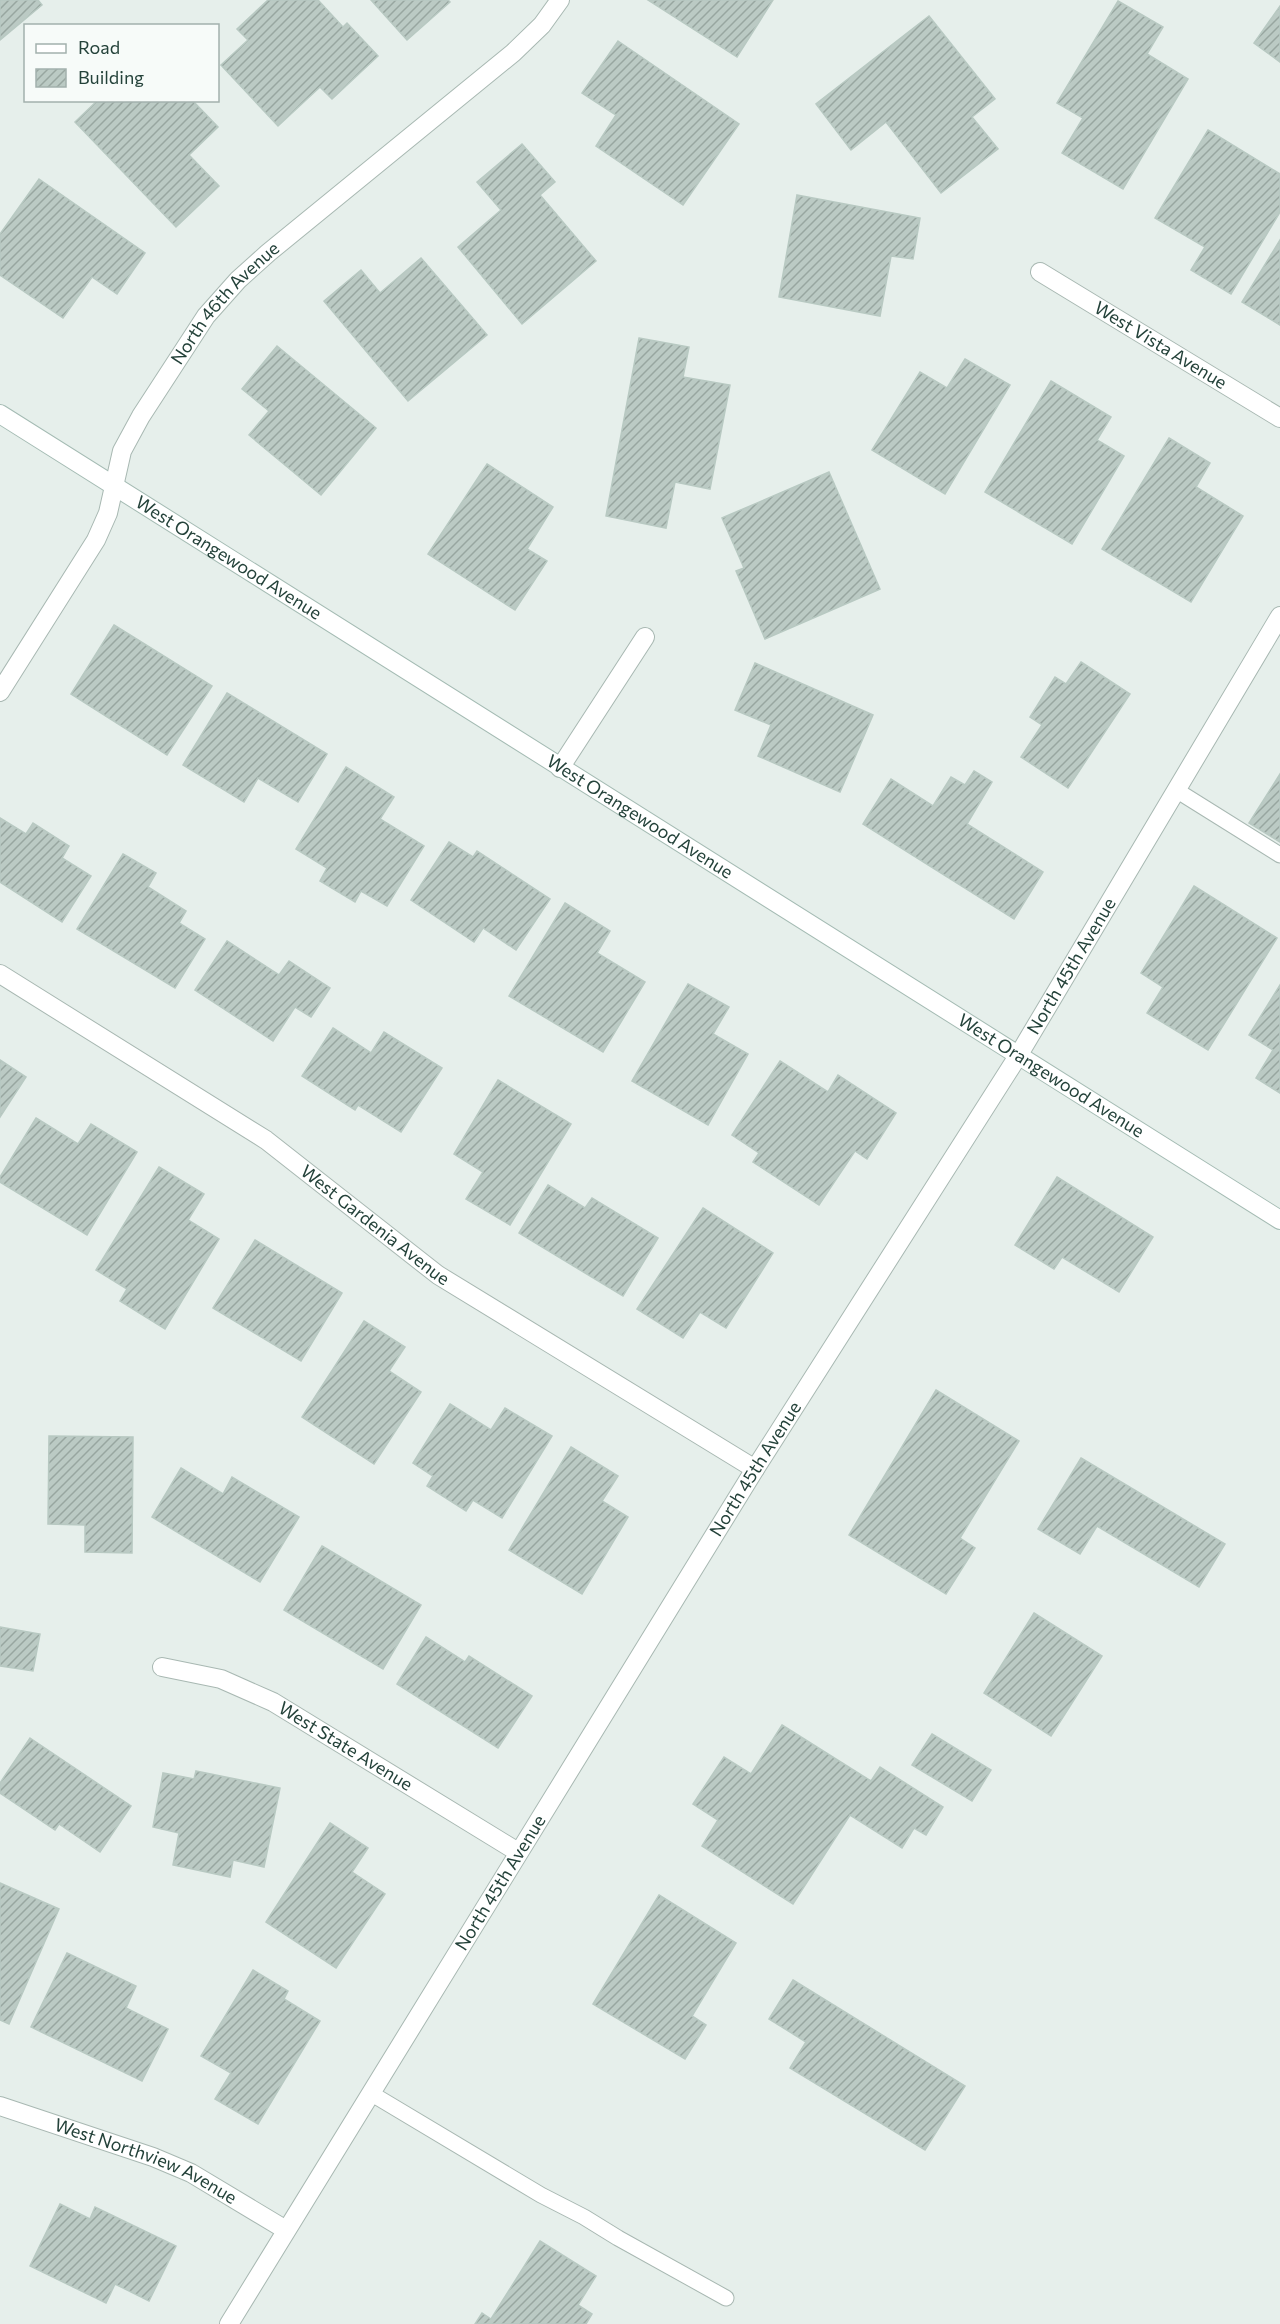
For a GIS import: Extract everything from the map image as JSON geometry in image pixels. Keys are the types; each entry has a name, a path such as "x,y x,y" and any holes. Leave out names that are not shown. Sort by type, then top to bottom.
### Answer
{"street":[{"name":"North 46th Avenue","path":"0,692 96,540 108,513 122,451 141,417 206,316 238,280 513,53 542,25 560,0"},
{"name":"West Vista Avenue","path":"1040,272 1280,418"},
{"name":"West Orangewood Avenue","path":"0,414 1280,1220"},
{"name":"North 45th Avenue","path":"229,2324 755,1469 1018,1056 1280,616"},
{"path":"560,768 645,637"},
{"name":"West Gardenia Avenue","path":"0,974 266,1140 438,1275 755,1469"},
{"name":"West State Avenue","path":"162,1667 221,1679 273,1702 518,1852"},
{"name":"West Northview Avenue","path":"0,2106 191,2173 286,2230"}],"lane":[{"path":"1176,790 1280,855"},
{"path":"372,2094 540,2196 584,2217 726,2298"}],"building":[{"path":"0,0 38,0 42,5 0,40"},
{"path":"268,0 318,0 343,27 347,23 378,56 332,99 320,87 278,126 221,65 248,40 237,29"},
{"path":"371,0 448,0 450,2 407,40"},
{"path":"648,0 773,0 737,57"},
{"path":"1118,1 1163,27 1147,54 1188,79 1123,189 1062,153 1083,118 1057,103"},
{"path":"1280,6 1280,62 1254,43"},
{"path":"929,16 995,99 972,117 998,149 941,193 886,122 851,150 816,104"},
{"path":"618,41 739,124 683,205 596,146 616,115 582,93"},
{"path":"96,102 194,102 218,127 189,155 219,186 176,227 75,122"},
{"path":"1208,130 1280,174 1280,212 1231,294 1191,270 1205,247 1155,218"},
{"path":"522,144 555,182 540,195 596,261 522,324 458,247 501,210 477,182"},
{"path":"39,179 145,253 117,294 92,277 63,318 0,275 0,234"},
{"path":"797,195 920,218 913,259 891,256 880,316 779,297"},
{"path":"1280,240 1280,325 1242,302"},
{"path":"421,258 487,335 408,401 324,301 361,270 380,293"},
{"path":"639,338 689,347 683,377 730,385 710,489 675,482 666,528 606,516"},
{"path":"277,346 376,428 321,495 249,435 269,411 242,389"},
{"path":"965,359 1010,385 945,494 872,450 920,372 947,388"},
{"path":"1051,381 1111,417 1097,440 1124,456 1072,544 985,492"},
{"path":"1169,438 1210,463 1196,487 1243,516 1191,602 1102,549"},
{"path":"487,464 553,507 527,549 547,561 515,610 428,554"},
{"path":"829,472 880,589 765,639 736,571 744,568 722,518"},
{"path":"114,625 212,686 167,755 71,694"},
{"path":"1081,662 1130,694 1068,788 1021,757 1042,725 1030,717 1055,677 1066,684"},
{"path":"755,663 873,715 840,792 758,756 771,725 735,710"},
{"path":"227,693 327,754 298,802 258,778 244,802 183,765"},
{"path":"346,767 394,797 380,819 424,846 387,906 361,891 355,902 320,881 327,868 296,849"},
{"path":"974,771 992,782 967,824 1043,872 1014,919 863,824 891,779 933,806 951,777 965,785"},
{"path":"1280,774 1280,842 1249,823"},
{"path":"0,818 26,834 33,823 69,846 62,858 91,876 62,922 0,882"},
{"path":"449,842 473,857 477,851 550,899 516,950 483,928 474,942 411,900"},
{"path":"123,854 156,873 148,887 186,911 179,923 205,939 175,988 77,929"},
{"path":"1194,886 1277,938 1208,1050 1147,1013 1163,987 1141,973"},
{"path":"565,903 610,931 597,953 645,982 603,1052 509,996"},
{"path":"227,941 279,975 289,961 330,988 311,1017 295,1007 273,1041 195,990"},
{"path":"688,984 729,1007 713,1034 748,1054 708,1125 632,1081"},
{"path":"1280,985 1280,1093 1256,1078 1273,1050 1249,1035"},
{"path":"333,1028 371,1053 384,1032 442,1068 401,1132 358,1105 355,1110 302,1076"},
{"path":"0,1060 26,1077 0,1117"},
{"path":"780,1061 828,1092 838,1075 896,1113 867,1159 855,1151 819,1205 753,1162 759,1153 732,1135"},
{"path":"498,1080 571,1124 510,1225 466,1199 483,1172 454,1154"},
{"path":"36,1118 78,1144 91,1124 137,1152 87,1235 0,1182 0,1177"},
{"path":"159,1167 204,1194 188,1220 219,1239 165,1329 120,1301 127,1289 96,1270"},
{"path":"1057,1177 1153,1237 1119,1292 1062,1257 1054,1269 1015,1245"},
{"path":"548,1185 585,1208 592,1198 658,1238 623,1296 519,1233"},
{"path":"703,1208 773,1253 726,1328 700,1312 683,1338 637,1309"},
{"path":"255,1240 342,1293 301,1361 213,1308"},
{"path":"364,1321 405,1347 389,1371 421,1392 374,1464 302,1417"},
{"path":"936,1390 1019,1441 960,1538 975,1548 946,1594 849,1535"},
{"path":"450,1404 491,1430 505,1408 552,1436 502,1518 473,1500 466,1511 427,1486 433,1476 413,1463"},
{"path":"49,1436 133,1437 132,1553 85,1552 85,1525 48,1524"},
{"path":"571,1447 618,1476 602,1501 628,1517 582,1594 509,1550"},
{"path":"1081,1458 1225,1544 1199,1587 1097,1526 1080,1554 1038,1529"},
{"path":"181,1468 223,1494 232,1477 299,1517 260,1582 152,1517"},
{"path":"322,1546 421,1605 383,1669 284,1610"},
{"path":"1034,1613 1102,1656 1051,1736 984,1693"},
{"path":"0,1627 40,1634 33,1671 0,1666"},
{"path":"426,1637 465,1662 469,1656 532,1696 498,1748 397,1684"},
{"path":"782,1725 871,1781 880,1767 943,1807 926,1835 914,1828 902,1848 850,1815 793,1904 702,1846 718,1820 693,1804 724,1757 751,1774"},
{"path":"932,1734 991,1770 972,1801 912,1765"},
{"path":"30,1738 131,1806 100,1852 59,1824 55,1830 0,1793 0,1783"},
{"path":"196,1771 280,1788 264,1867 233,1860 230,1877 173,1865 179,1833 153,1827 163,1773 194,1779"},
{"path":"330,1823 368,1848 352,1872 385,1894 336,1968 266,1922"},
{"path":"0,1883 59,1909 9,2024 0,2020"},
{"path":"659,1895 736,1943 692,2016 706,2025 685,2059 593,2004"},
{"path":"67,1953 136,1986 126,2008 168,2029 142,2081 31,2027"},
{"path":"253,1970 288,1991 284,1999 320,2021 258,2124 215,2099 231,2073 201,2056"},
{"path":"793,1980 965,2086 925,2150 790,2068 806,2042 769,2019"},
{"path":"60,2204 90,2219 95,2207 176,2246 149,2301 115,2284 106,2303 30,2266"},
{"path":"540,2241 596,2276 578,2305 592,2314 586,2324 475,2324 482,2313 491,2319"}]}
